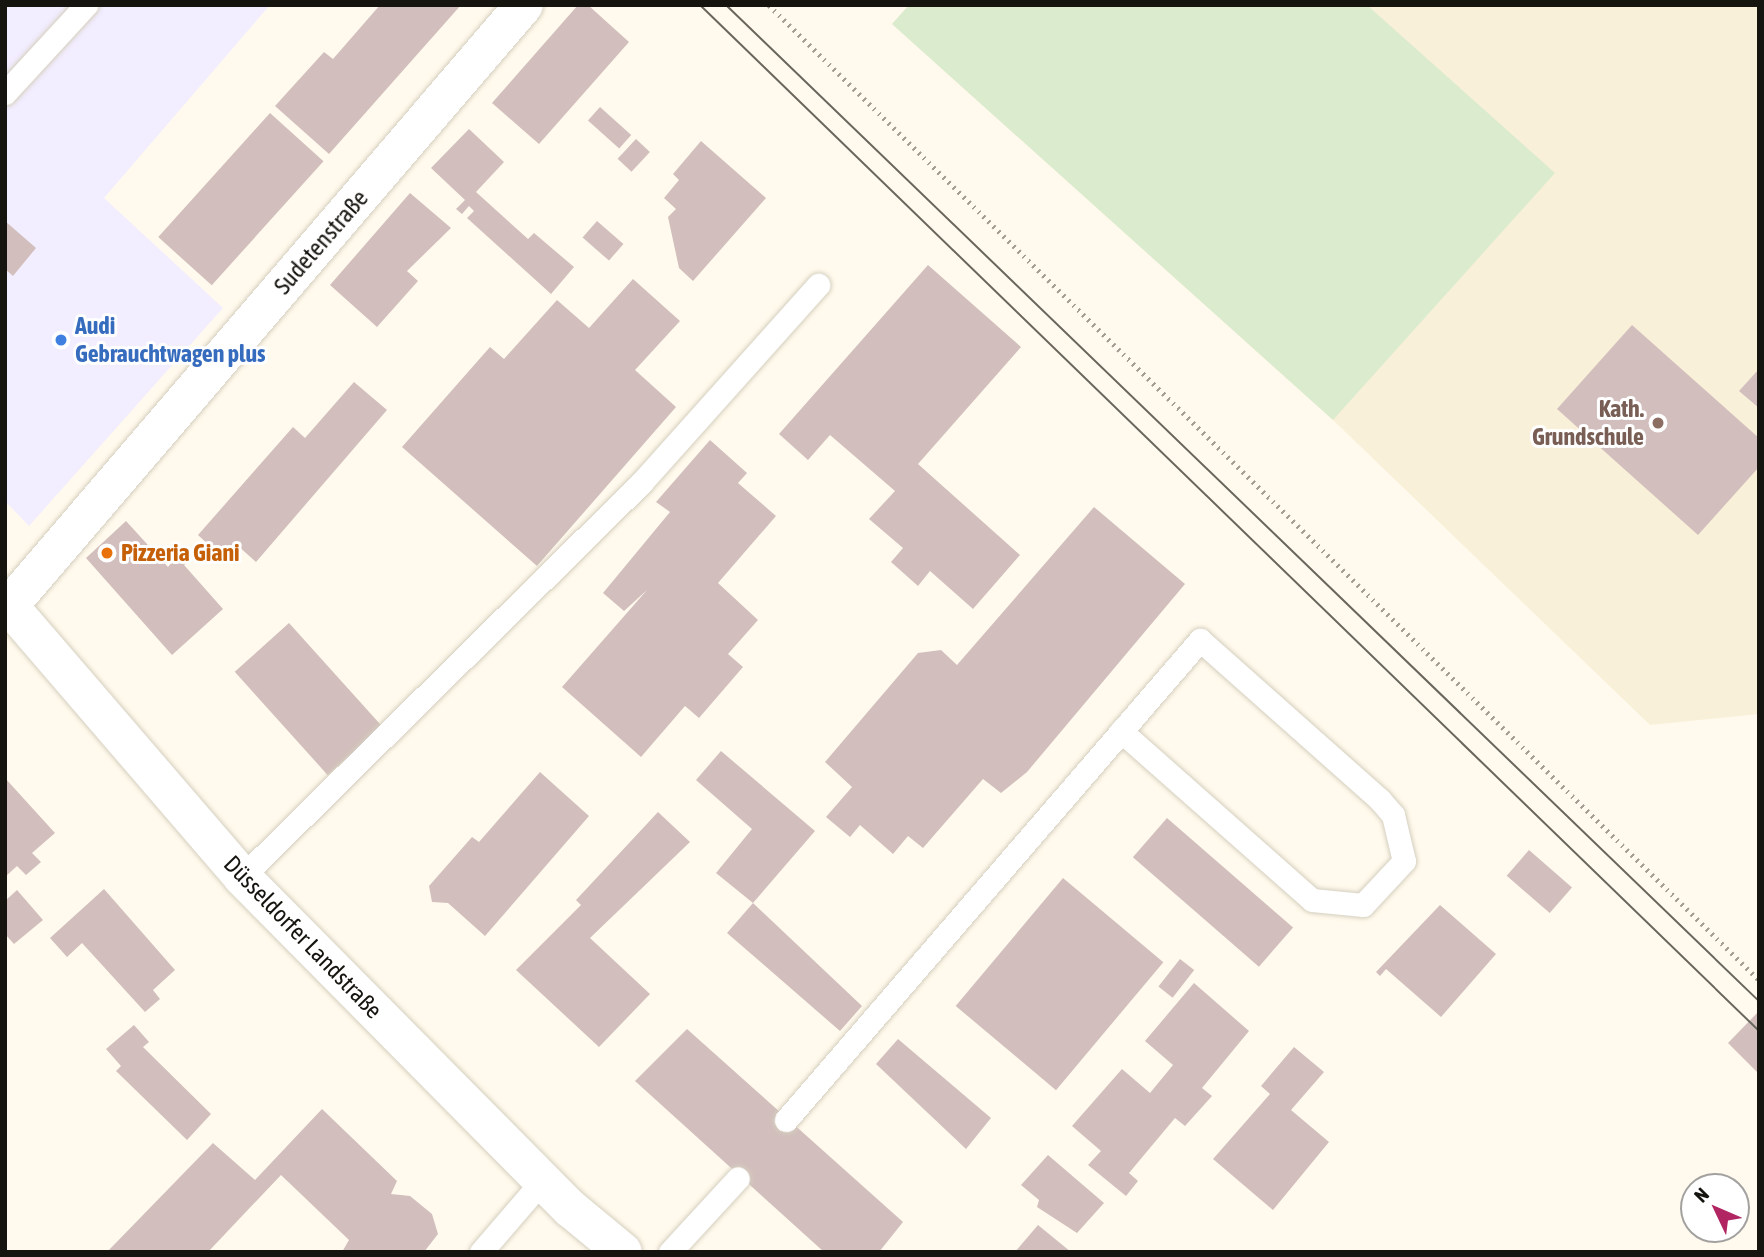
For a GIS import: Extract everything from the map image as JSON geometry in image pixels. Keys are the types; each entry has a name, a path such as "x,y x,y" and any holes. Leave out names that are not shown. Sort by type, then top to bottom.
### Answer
{"main road":[{"name":"Sudetenstraße","path":"7,604 524,5"},
{"name":"Düsseldorfer Landstraße","path":"7,604 242,877 542,1180 623,1252"}],"lane":[{"path":"5,93 86,5"},
{"path":"242,877 641,483 818,285"},
{"path":"786,1121 1121,731 1200,640 1380,800 1393,815 1404,861 1363,905 1312,900 1121,731"},
{"path":"670,1252 738,1178"},
{"path":"481,1252 542,1180"}],"path":[{"path":"769,5 1759,979"}],"shaded area":[{"path":"5,5 270,5 104,198 223,308 29,526 5,501"},
{"path":"909,5 1759,5 1759,714 1650,725 1333,420 892,24"}],"green space":[{"path":"909,5 1367,5 1555,173 1333,420 892,24"}],"building":[{"path":"380,5 461,5 329,154 275,106 324,52 333,59"},
{"path":"578,5 588,5 629,42 539,144 492,103"},
{"path":"600,107 631,135 619,148 588,120"},
{"path":"270,113 324,161 212,285 158,237"},
{"path":"469,129 504,162 476,192 528,239 534,233 574,267 551,294 467,218 474,211 469,206 462,214 456,209 465,200 431,168"},
{"path":"636,139 650,152 631,172 618,159"},
{"path":"701,141 766,198 693,281 679,268 668,217 676,209 664,198 679,180 673,174"},
{"path":"410,193 451,228 407,271 418,281 377,327 330,285"},
{"path":"5,221 36,248 13,276 5,269"},
{"path":"597,221 623,244 609,261 583,238"},
{"path":"928,265 1021,347 918,464 1020,555 973,609 930,571 918,586 891,562 903,548 869,519 895,491 830,435 808,460 779,434"},
{"path":"633,279 680,321 635,370 676,407 537,566 402,447 490,347 504,359 557,300 589,328"},
{"name":"Kath. Grundschule","path":"1632,325 1759,438 1759,467 1698,535 1557,409"},
{"path":"1759,369 1759,408 1739,391"},
{"path":"354,382 387,410 256,562 237,545 224,559 198,535 293,427 305,438"},
{"path":"710,440 747,473 738,483 776,516 718,583 758,620 728,654 743,667 699,718 685,706 641,757 562,687 647,590 624,611 603,593 670,512 656,502"},
{"path":"1094,507 1185,584 1027,772 1001,793 983,779 923,848 908,836 893,854 860,825 850,837 826,817 852,787 825,762 918,653 941,650 957,665"},
{"path":"126,521 168,567 184,547 194,556 184,565 223,609 172,655 86,558"},
{"path":"289,623 382,726 328,775 235,672"},
{"path":"721,751 815,831 753,903 716,873 752,829 696,780"},
{"path":"540,772 589,816 485,936 448,903 432,902 429,886 472,837 479,842"},
{"path":"5,778 55,833 32,853 41,862 26,875 17,866 5,877"},
{"path":"658,812 690,842 590,938 650,994 599,1047 516,970 581,905 576,900"},
{"path":"1167,818 1293,928 1259,967 1133,857"},
{"path":"1529,850 1572,887 1550,913 1507,876"},
{"path":"1063,878 1163,962 1056,1090 956,1006"},
{"path":"104,889 175,970 153,990 160,999 145,1012 82,943 67,957 50,938"},
{"path":"17,890 43,920 14,944 5,934 5,901"},
{"path":"753,903 862,1006 840,1031 727,933"},
{"path":"1440,905 1496,954 1441,1017 1386,969 1380,976 1376,972"},
{"path":"1180,959 1194,970 1173,998 1158,987"},
{"path":"1194,983 1249,1031 1202,1088 1212,1096 1185,1126 1175,1118 1129,1173 1138,1181 1126,1196 1088,1165 1101,1151 1072,1126 1122,1069 1150,1093 1173,1065 1145,1041"},
{"path":"1759,1011 1759,1074 1728,1043"},
{"path":"134,1025 149,1042 143,1047 211,1114 187,1140 116,1071 121,1066 106,1049"},
{"path":"687,1029 903,1222 879,1252 824,1252 635,1081"},
{"path":"898,1039 991,1118 966,1149 876,1064"},
{"path":"1294,1047 1324,1072 1291,1110 1329,1142 1273,1210 1213,1159 1270,1094 1261,1086"},
{"path":"322,1109 397,1181 391,1194 410,1196 432,1214 438,1234 424,1252 342,1252 349,1240 281,1175 208,1252 107,1252 213,1143 255,1180"},
{"path":"1048,1155 1104,1203 1077,1233 1037,1207 1039,1200 1021,1185"},
{"path":"1038,1225 1071,1252 1015,1252"}],"tram line":[{"path":"700,5 1759,1031"},
{"path":"726,5 1759,1001"}],"place":[{"name":"Audi Gebrauchtwagen plus","path":"61,340"},
{"name":"Kath. Grundschule","path":"1658,423"},
{"name":"Pizzeria Giani","path":"107,553"}]}
